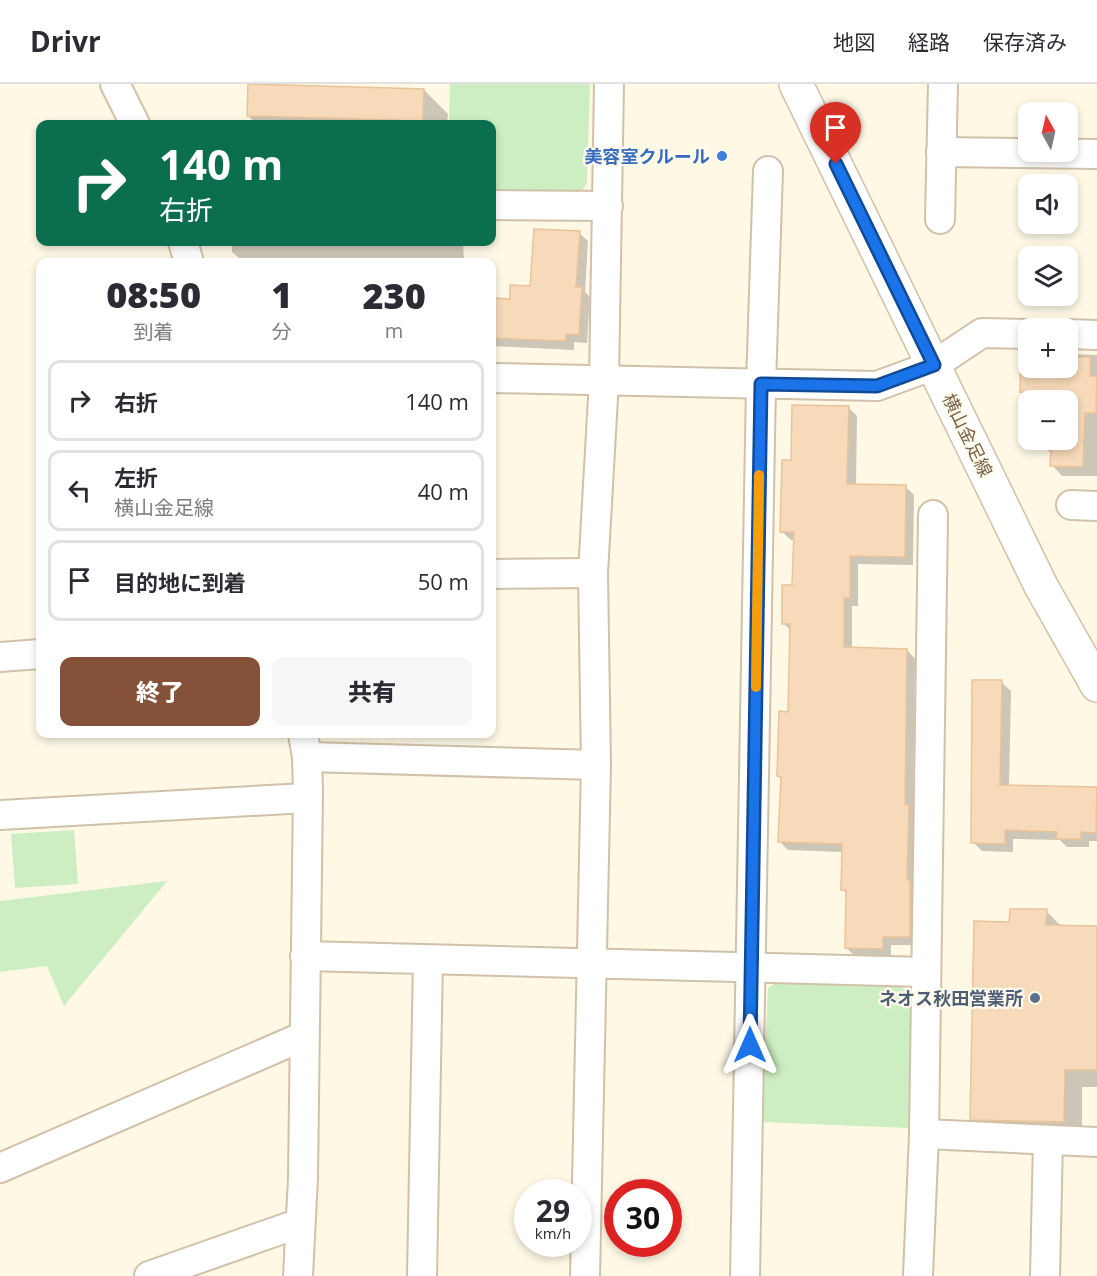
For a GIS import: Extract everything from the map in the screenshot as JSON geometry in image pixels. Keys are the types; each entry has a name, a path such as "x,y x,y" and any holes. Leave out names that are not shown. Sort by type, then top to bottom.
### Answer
{"street":[{"path":"115,84 133,120"},
{"path":"585,1276 596,765 593,573 604,380 609,84"},
{"name":"横山金足線","path":"796,84 1041,586 1097,686"},
{"path":"940,219 943,84"},
{"path":"941,152 1097,154"},
{"path":"745,1276 761,384 768,171"},
{"path":"496,205 608,206"},
{"path":"496,378 877,386 934,365 982,333 1018,334"},
{"path":"1078,334 1097,334"},
{"path":"918,1276 924,1134 933,515"},
{"path":"496,574 593,573"},
{"path":"0,657 36,654"},
{"path":"298,1276 304,1036 305,745 596,765"},
{"path":"0,815 306,798"},
{"path":"305,956 926,972"},
{"path":"422,1276 428,960"},
{"path":"0,1168 304,1036"},
{"path":"924,1134 1097,1143"},
{"path":"1045,1276 1048,1140"},
{"path":"149,1276 300,1222"}],"green space":[{"path":"450,84 590,84 587,183 580,194 496,192 496,120 449,120"},
{"path":"74,830 78,884 15,888 11,834"},
{"path":"167,881 64,1006 47,966 0,972 0,901"},
{"path":"777,982 900,986 913,997 908,1128 762,1122 768,988"}],"building":[{"path":"248,84 424,89 423,120 247,116"},
{"path":"534,229 580,231 576,287 582,287 579,335 566,334 566,341 496,338 496,298 510,299 510,285 530,286"},
{"path":"1078,357 1090,357 1090,376 1097,376 1096,413 1085,413 1083,467 1050,466 1051,450 1078,450 1078,390 1020,390 1020,378 1078,378"},
{"path":"792,405 849,406 847,484 906,485 905,557 850,556 850,598 844,598 844,647 907,649 905,804 909,805 907,880 910,880 910,937 883,937 883,949 845,948 846,890 841,890 842,844 778,842 781,777 777,776 779,711 788,712 790,624 782,624 782,585 792,585 794,532 780,532 782,460 791,460"},
{"path":"972,680 1002,680 1000,785 1097,787 1096,833 1081,832 1081,839 1056,839 1057,832 1005,830 1005,844 971,843"},
{"name":"ネオス秋田営業所","path":"1010,909 1047,909 1046,925 1097,926 1097,1070 1065,1070 1064,1122 970,1120 974,921 1009,922"}],"slow traffic":[{"path":"756,687 759,475"}],"place":[{"name":"美容室クルール","path":"722,156"},
{"name":"ネオス秋田営業所","path":"1035,998"}],"route":[{"path":"750,1045 761,384 877,386 934,365 836,164"}]}
